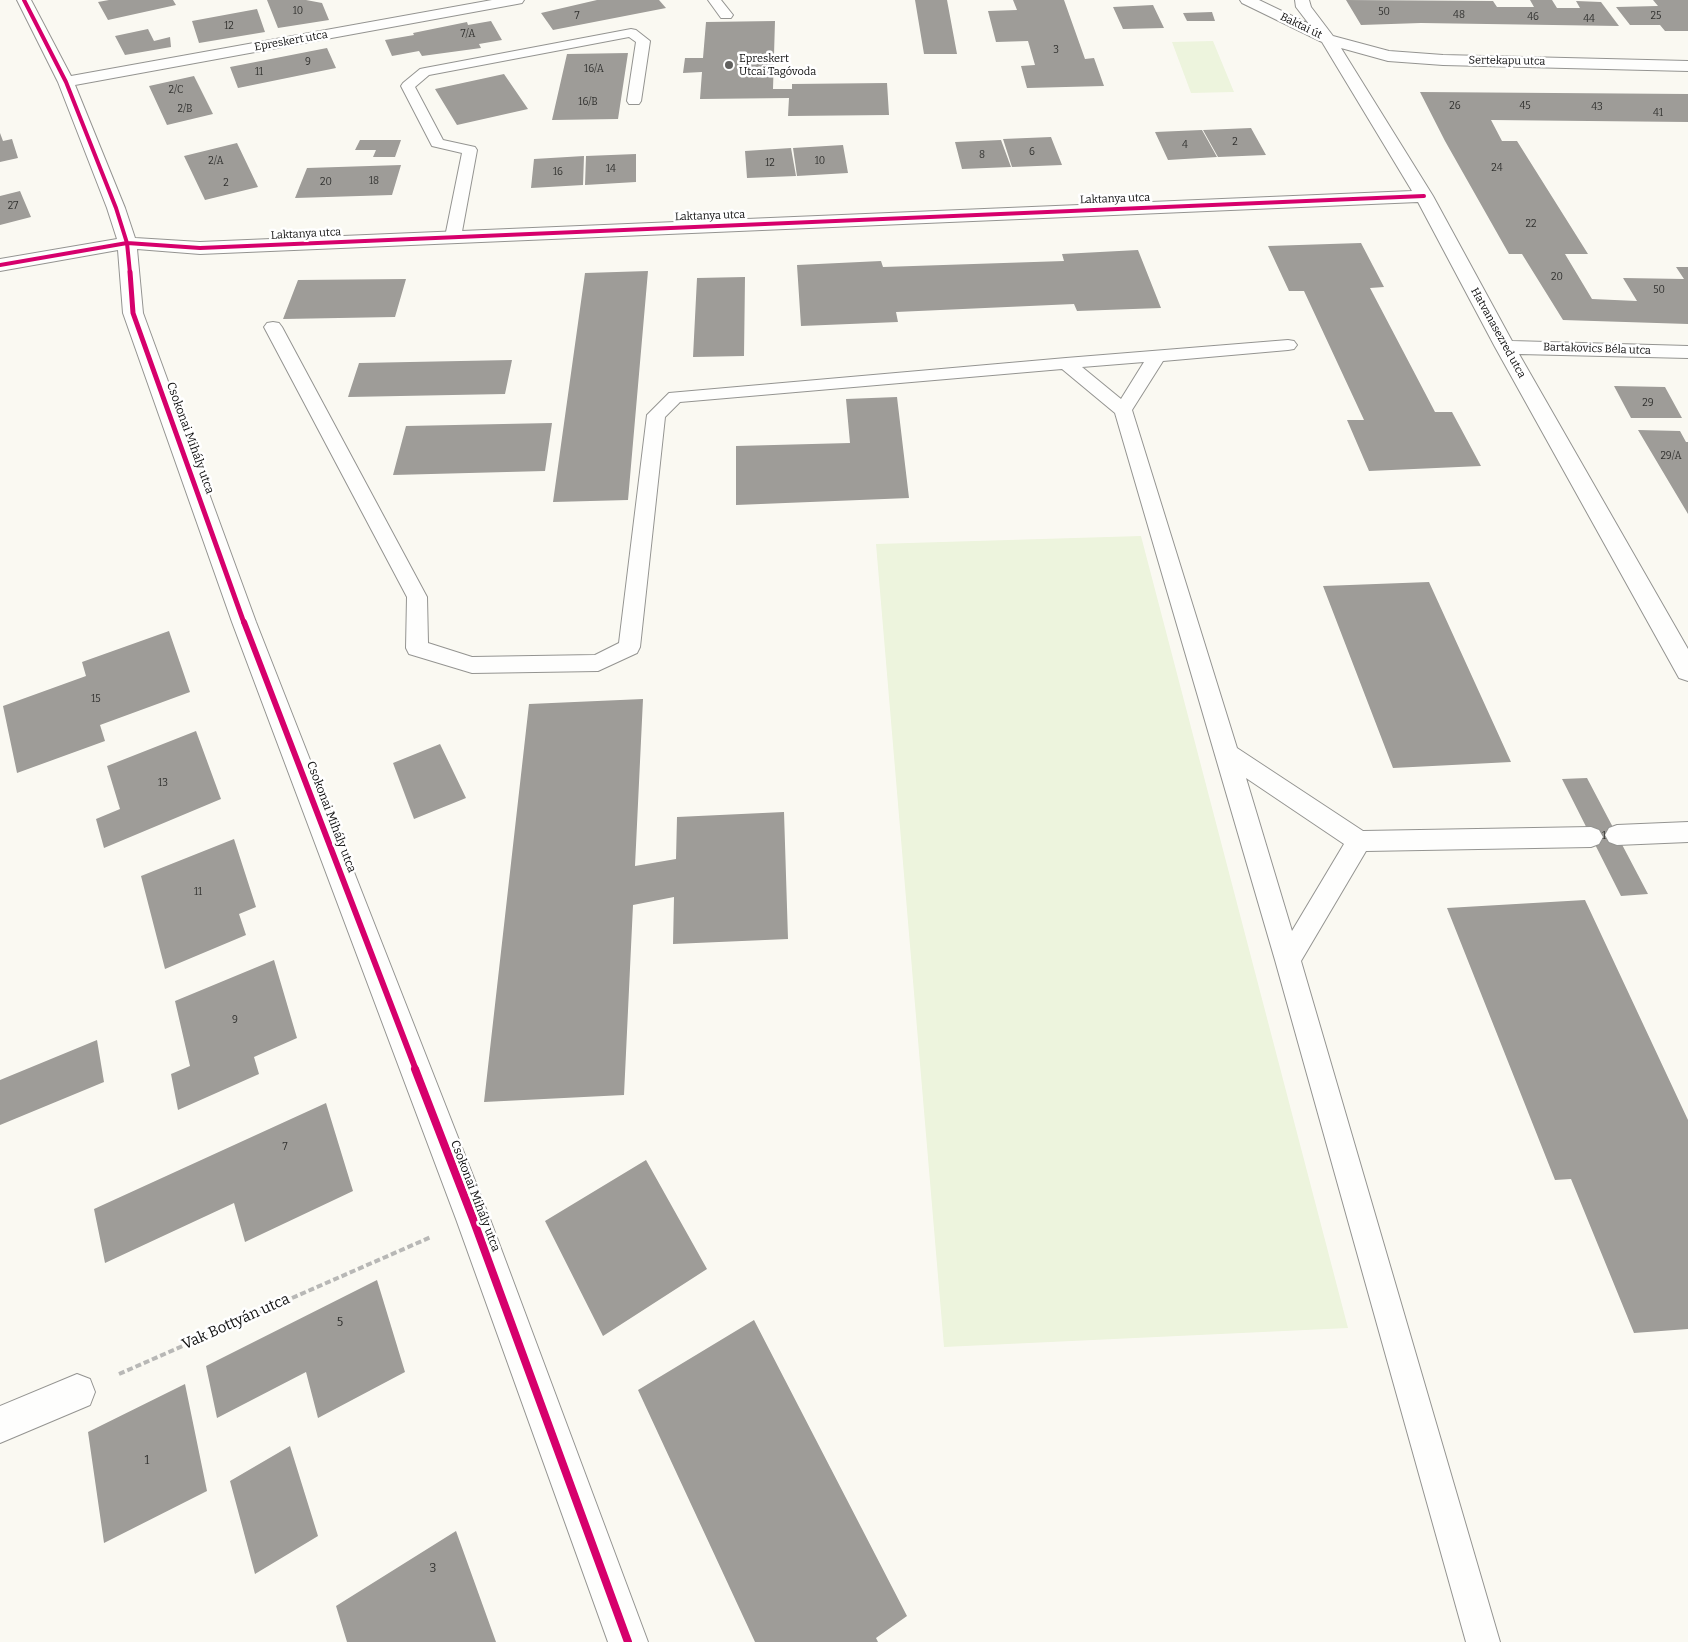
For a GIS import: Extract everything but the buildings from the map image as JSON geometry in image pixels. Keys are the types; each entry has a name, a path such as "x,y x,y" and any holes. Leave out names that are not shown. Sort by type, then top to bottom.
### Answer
{"street":[{"name":"Csokonai Mihály utca","path":"24,0 66,82 116,208 127,243 133,313 244,622 473,1219 628,1642"},
{"name":"Epreskert utca","path":"66,82 517,0"},
{"name":"Baktai út","path":"1247,0 1328,39"},
{"name":"Hatvanasezred utca","path":"1302,0 1304,7 1328,39 1424,196 1505,347 1688,671"},
{"name":"Sertekapu utca","path":"1328,39 1388,56 1443,60 1688,66"},
{"name":"Laktanya utca","path":"0,266 127,243 200,248 1424,196"},
{"name":"Bartakovics Béla utca","path":"1505,347 1688,352"},
{"path":"0,1425 77,1392"}],"lane":[{"path":"714,0 726,15"},
{"path":"453,237 470,150 437,143 408,86 425,72 631,34 643,41 634,101"},
{"path":"272,327 417,597 418,648 472,665 598,663 629,647 656,415 675,397 1288,345"},
{"path":"1123,410 1157,356"},
{"path":"1066,363 1123,410 1228,753 1483,1642"},
{"path":"1228,753 1359,841 1591,837"},
{"path":"1617,835 1688,832"},
{"path":"1288,960 1359,841"}],"green space":[{"path":"1213,41 1234,92 1191,93 1172,42"},
{"path":"1141,536 1348,1328 944,1347 876,544"}],"cycle path":[{"path":"24,0 66,82 116,208 127,243 133,313 244,622 473,1219 628,1642"},
{"path":"0,265 127,243 200,248 1424,196"}],"place":[{"name":"Epreskert Utcai Tagóvoda","path":"729,65"}]}
